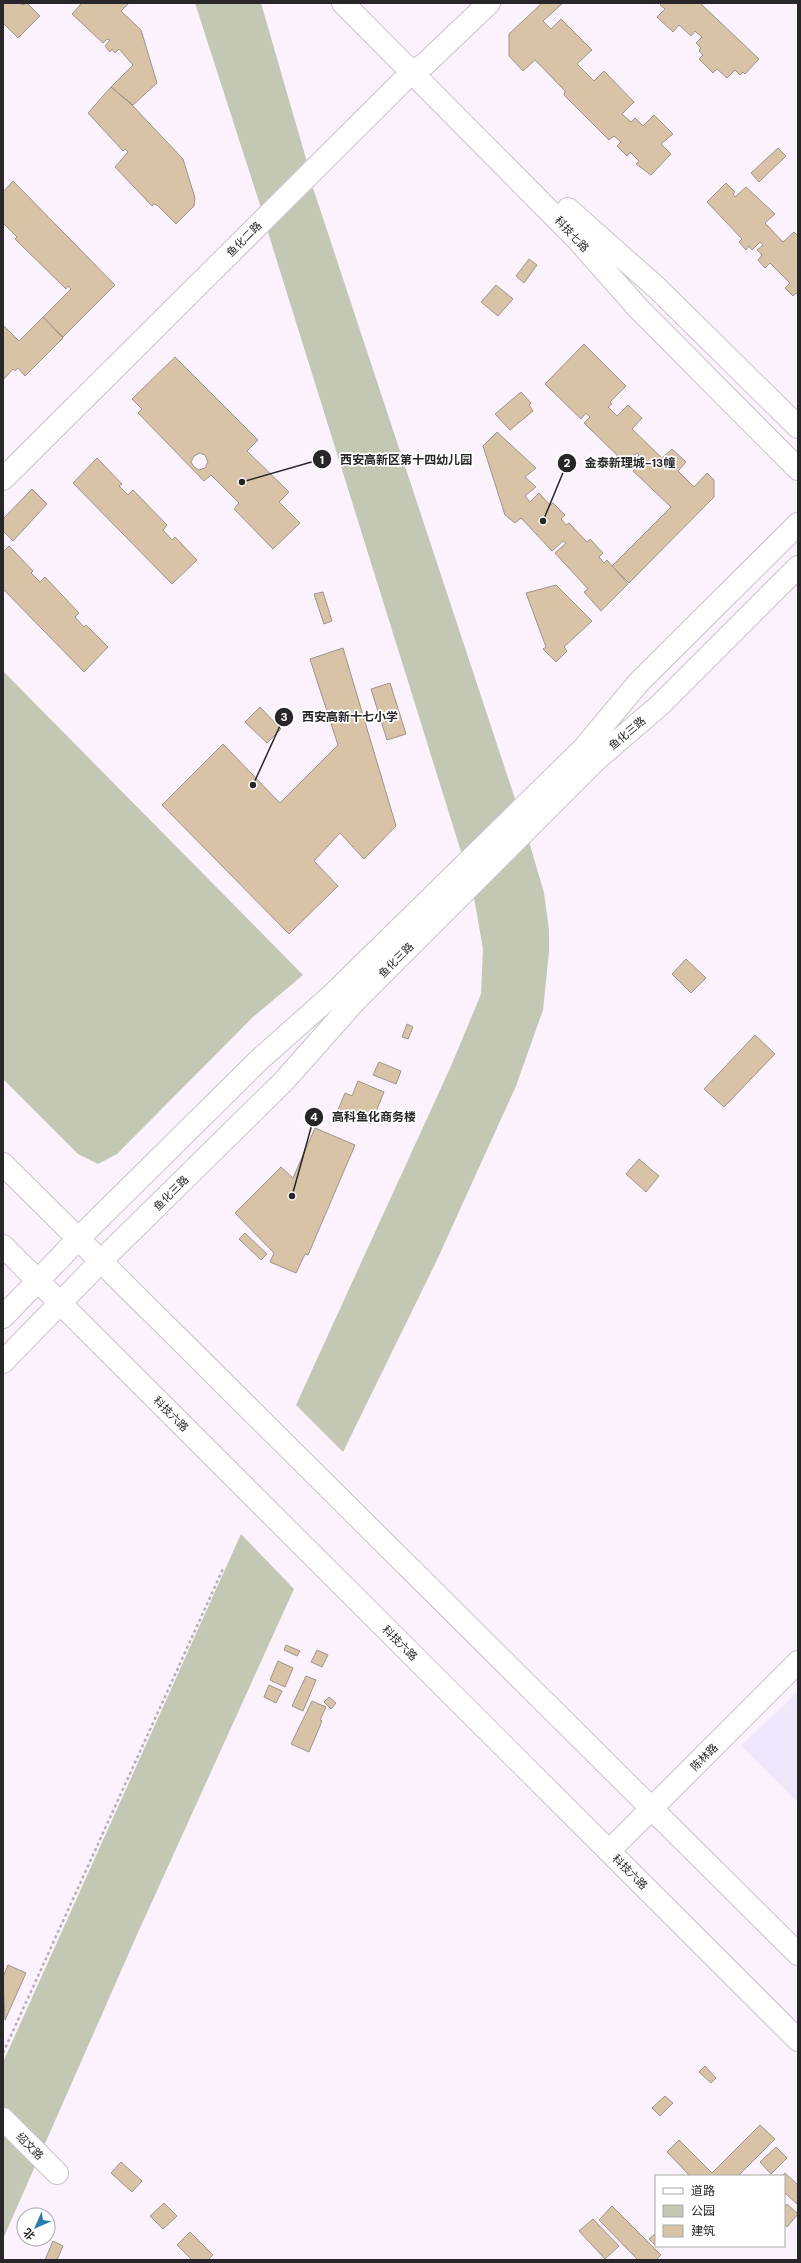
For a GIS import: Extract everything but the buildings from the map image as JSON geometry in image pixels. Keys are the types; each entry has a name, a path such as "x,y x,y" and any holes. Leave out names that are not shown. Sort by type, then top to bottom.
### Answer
{"street":[{"name":"科技七路","path":"343,3 418,68 584,226 657,288 798,427"},
{"name":"科技七路","path":"363,3 418,68 577,239 638,308 798,469"},
{"name":"鱼化二路","path":"3,479 418,68 489,3"},
{"name":"鱼化三路","path":"3,1317 78,1239 259,1060 331,996 584,748 639,682 798,524"},
{"path":"780,542 798,560"},
{"name":"鱼化三路","path":"3,1362 101,1261 284,1081 354,1002 586,770 661,704 798,567"},
{"path":"3,1164 798,1954"},
{"name":"科技六路","path":"3,1246 798,2040"},
{"name":"陈林路","path":"609,1851 798,1662"},
{"name":"绍文路","path":"3,2119 57,2173"}],"path":[{"path":"3,2053 222,1569"}],"shaded area":[{"path":"798,1691 798,1803 741,1746"}],"green space":[{"path":"195,3 261,3 309,169 261,208"},
{"path":"313,188 522,820 468,874 266,226"},
{"path":"3,671 303,975 253,1017 117,1154 98,1164 78,1154 3,1079"},
{"path":"528,838 544,893 549,930 549,952 543,1010 516,1086 437,1260 343,1452 296,1405 451,1066 481,994 483,949 473,892"},
{"path":"241,1534 294,1589 136,1937 3,2239 3,2062"}],"place":[{"name":"西安高新区第十四幼儿园","path":"242,482"},
{"name":"金泰新理城-13幢","path":"543,521"},
{"name":"西安高新十七小学","path":"253,785"},
{"name":"高科鱼化商务楼","path":"292,1196"}]}
